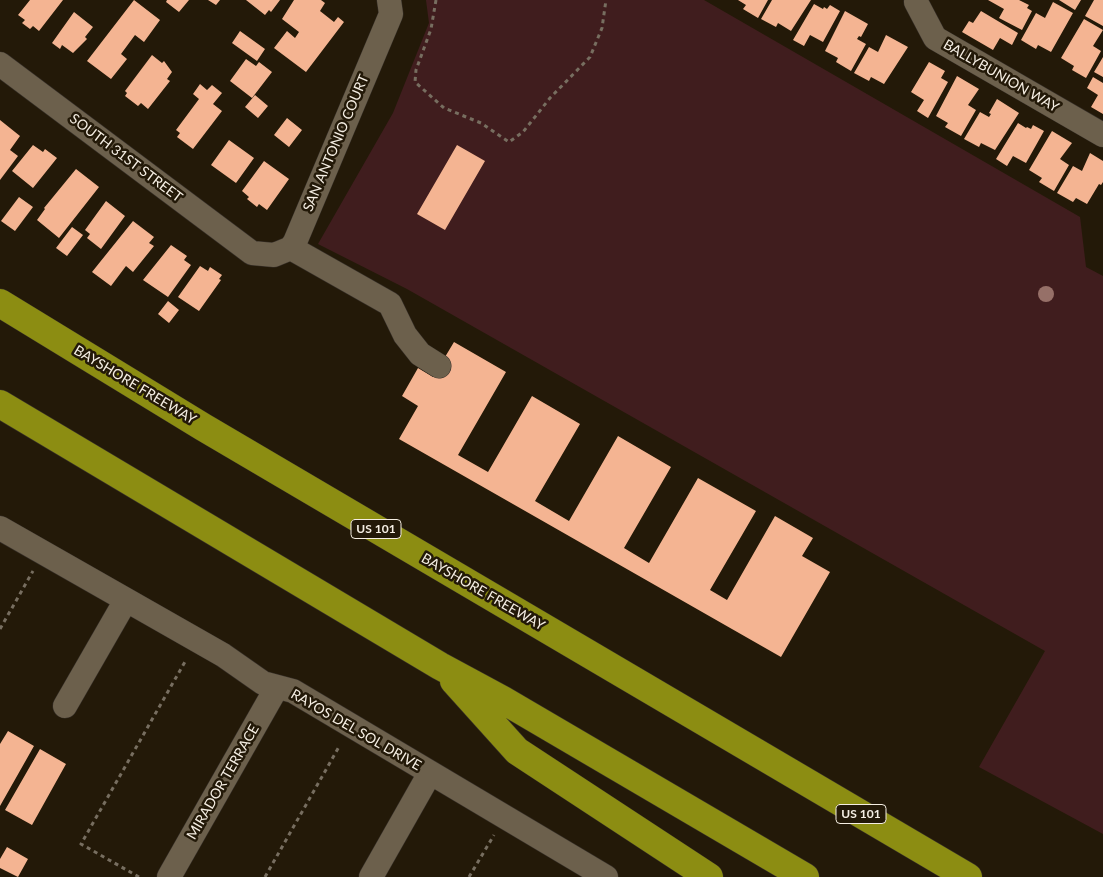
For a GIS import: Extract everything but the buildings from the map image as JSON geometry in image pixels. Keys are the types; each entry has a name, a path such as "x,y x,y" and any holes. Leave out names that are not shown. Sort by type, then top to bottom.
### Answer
{"highway":[{"name":"BAYSHORE FREEWAY","path":"0,304 212,432 968,877"},
{"path":"0,404 440,666 805,877"},
{"path":"440,666 517,752 709,877"}],"street":[{"name":"SAN ANTONIO COURT","path":"291,248 391,14 390,0"},
{"name":"BALLYBUNION WAY","path":"915,1 935,38 1103,135"},
{"name":"SOUTH 31ST STREET","path":"0,64 252,253 274,255 291,248"},
{"path":"291,248 390,304 405,335 420,354 439,366"},
{"name":"RAYOS DEL SOL DRIVE","path":"0,528 223,655 263,683 293,691 504,817 591,873"},
{"path":"66,706 126,600"},
{"name":"MIRADOR TERRACE","path":"169,877 277,687"},
{"path":"371,877 430,773"}],"path":[{"path":"436,0 431,29 416,70 415,82 444,108 481,123 509,142 523,132 550,98 590,57 602,28 606,0"},
{"path":"0,629 43,553"},
{"path":"139,877 81,844 197,640"},
{"path":"265,877 351,726"},
{"path":"469,877 504,817"}],"shaded area":[{"path":"426,0 704,0 1080,217 1086,267 1103,276 1103,834 979,767 1045,651 407,289 318,244 393,113 429,23"}]}
